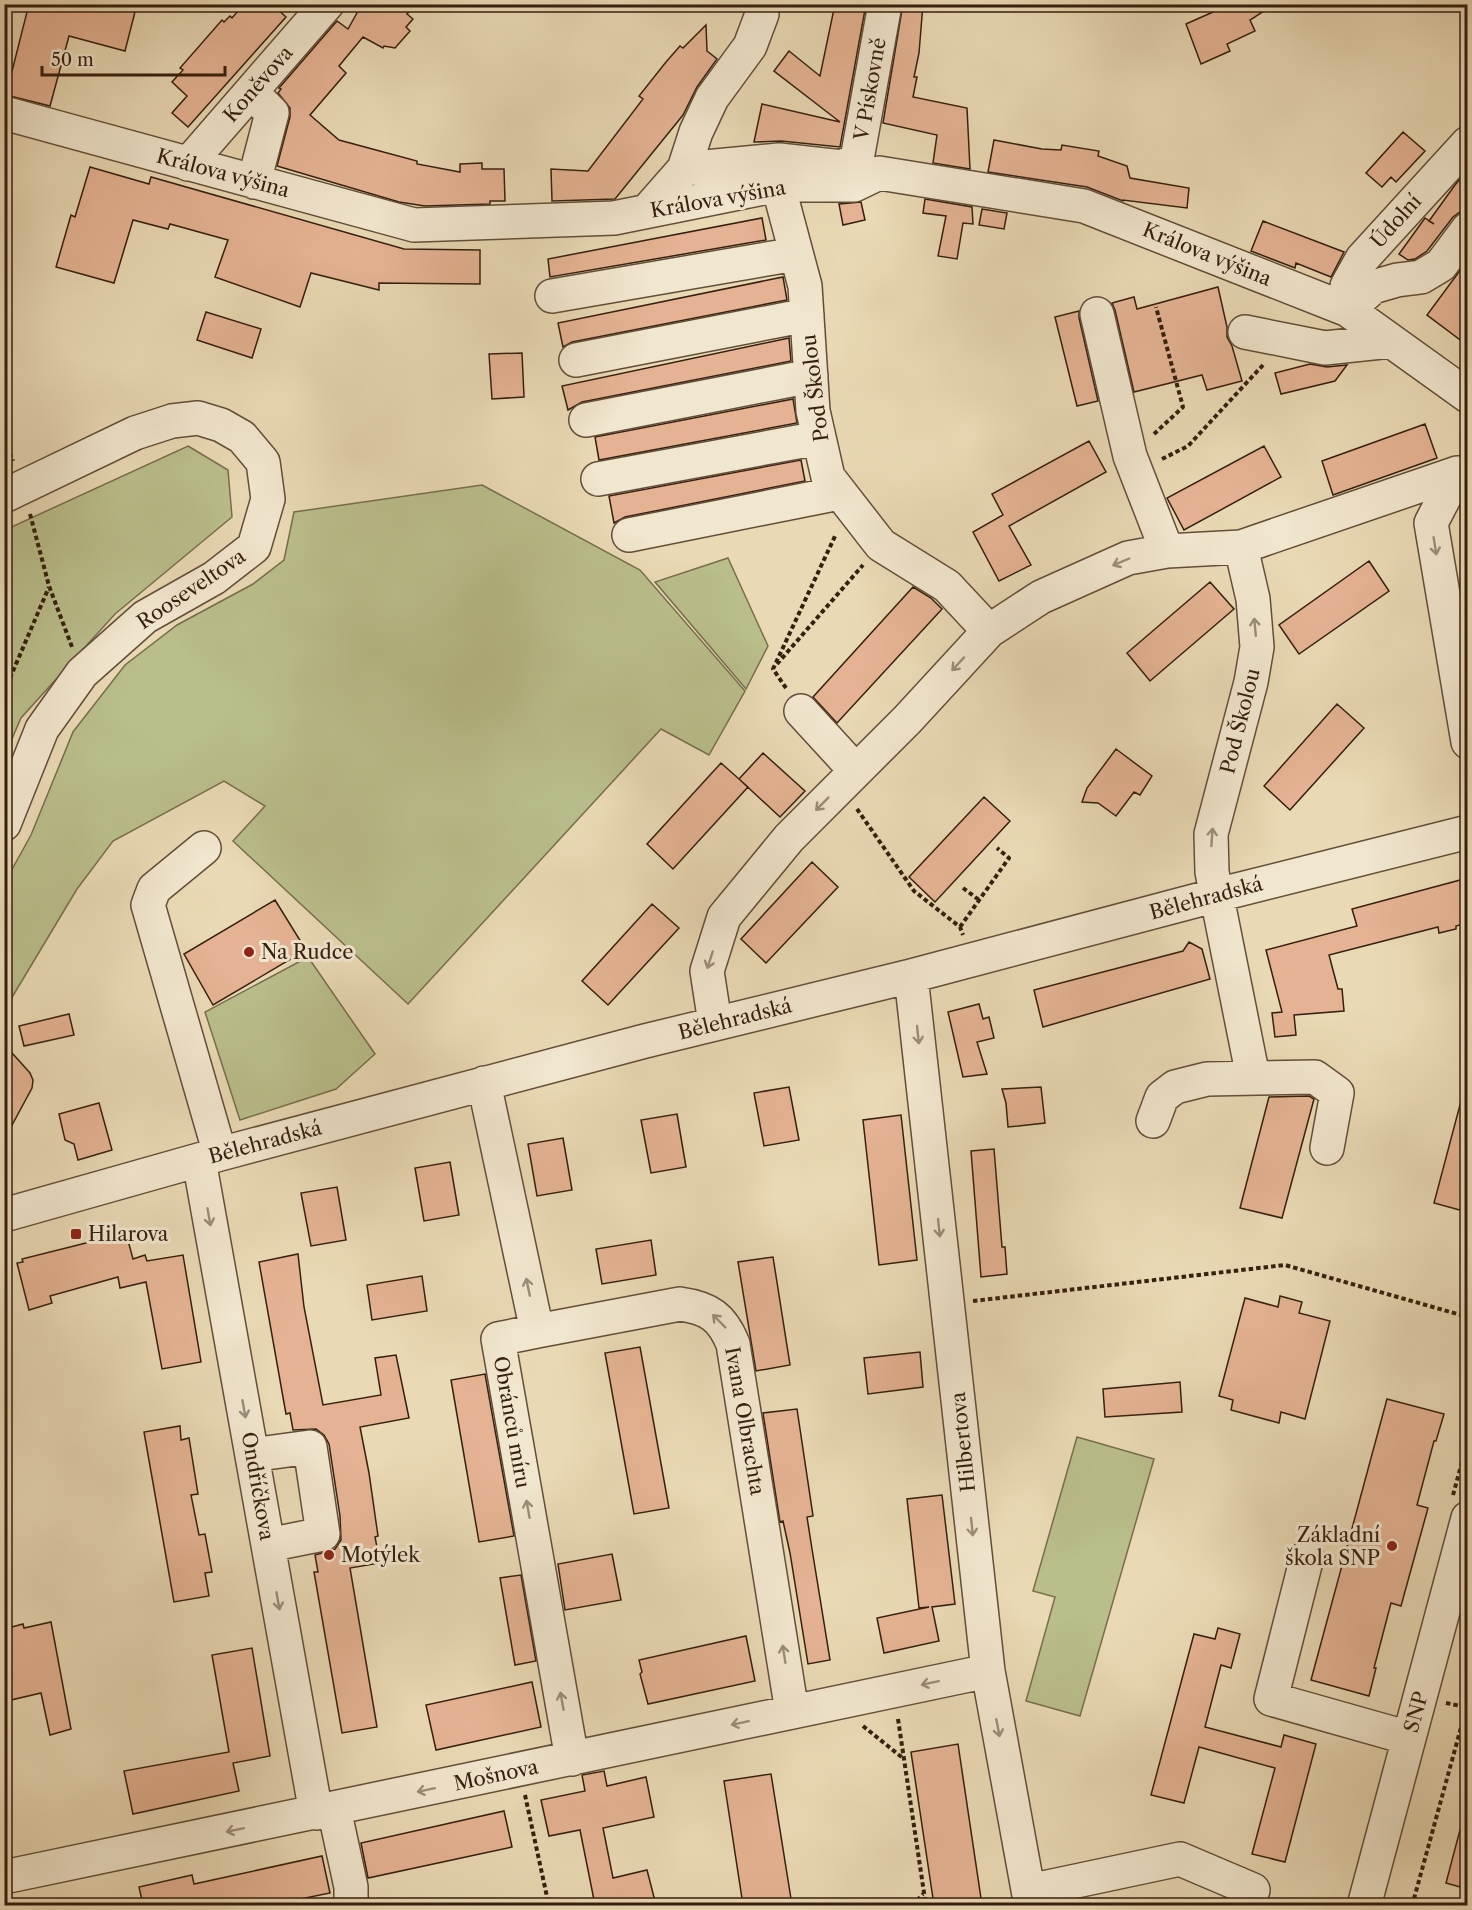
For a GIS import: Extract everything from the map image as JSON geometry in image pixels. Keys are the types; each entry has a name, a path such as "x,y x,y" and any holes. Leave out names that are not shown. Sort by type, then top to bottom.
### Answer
{"street":[{"name":"Koněvova","path":"188,164 327,4"},
{"name":"V Pískovně","path":"684,170 779,160 842,167 857,159 885,4"},
{"path":"648,210 684,170 696,132 712,99 750,46 762,14"},
{"path":"251,92 272,113 254,182"},
{"name":"Králova výšina","path":"4,112 414,225 614,218 778,185 854,185 879,173 1084,206 1348,310 1391,341 1462,381"},
{"name":"Údolní","path":"1348,310 1347,286 1362,259 1467,143"},
{"name":"Pod Školou","path":"778,185 805,286 813,411 828,477 880,545 947,586 989,631"},
{"path":"1348,310 1373,286 1421,277 1441,265 1467,229"},
{"path":"552,296 796,254"},
{"path":"1097,314 1133,464 1167,551"},
{"path":"576,360 807,315"},
{"path":"1245,332 1325,348 1391,341"},
{"path":"586,420 811,376"},
{"name":"Rooseveltova","path":"4,824 42,729 81,673 145,617 214,578 254,547 268,499 263,462 242,437 221,425 198,418 172,422 135,433 14,491"},
{"path":"598,479 819,438"},
{"path":"715,1023 707,971 724,917 789,838 907,720 989,631 1041,597 1128,558 1167,551 1241,547 1462,473"},
{"path":"1462,473 1431,523 1467,742"},
{"path":"629,535 844,499"},
{"name":"Pod Školou","path":"1241,547 1253,599 1257,647 1251,681 1211,834 1212,872 1253,1077"},
{"path":"801,711 848,778"},
{"name":"Bělehradská","path":"4,1215 484,1083 715,1023 911,976 1467,832"},
{"name":"Ondříčkova","path":"204,849 154,889 148,905 210,1157 252,1455 268,1545 325,1811 351,1887 351,1905"},
{"name":"Hilbertova","path":"911,976 988,1671 1030,1898"},
{"path":"1153,1121 1162,1097 1175,1088 1207,1079 1315,1077 1337,1093 1327,1148"},
{"path":"484,1083 537,1331"},
{"name":"Ivana Olbrachta","path":"537,1331 680,1304 697,1307 713,1314 727,1329 734,1344 792,1712"},
{"name":"Obránců míru","path":"537,1331 498,1339 572,1759"},
{"path":"252,1455 310,1447 323,1534 268,1545"},
{"name":"SNP","path":"1364,1905 1467,1518"},
{"path":"1307,1557 1271,1699 1409,1738"},
{"name":"Mošnova","path":"4,1877 988,1671"},
{"path":"1030,1898 1180,1859 1253,1890"}],"path":[{"path":"1133,464 1184,407 1156,307"},
{"path":"1133,464 1188,446 1285,340"},
{"path":"4,439 14,491 81,673"},
{"path":"772,669 844,499"},
{"path":"772,669 880,545"},
{"path":"4,692 49,586"},
{"path":"772,669 801,711"},
{"path":"848,778 914,891 960,927 972,960"},
{"path":"960,927 1009,858 998,848"},
{"path":"963,888 979,900"},
{"path":"948,1304 1285,1265 1467,1317"},
{"path":"894,1690 926,1905"},
{"path":"1412,1905 1467,1702"},
{"path":"835,1703 904,1759"},
{"path":"520,1770 549,1905"},
{"path":"912,1905 924,1893"}],"green space":[{"path":"188,446 228,470 232,517 115,614 21,718 5,755 5,530"},
{"path":"482,485 640,570 745,691 709,755 661,729 408,1004 233,841 265,806 224,781 113,841 77,889 5,1009 5,882 31,835 73,732 125,665 177,625 253,584 284,560 294,512"},
{"path":"728,558 768,646 746,689 655,582"},
{"path":"308,957 375,1054 336,1089 240,1120 205,1012"},
{"path":"1077,1437 1154,1459 1080,1716 1026,1701 1055,1597 1033,1591"}],"building":[{"path":"29,4 137,4 125,51 69,36 50,106 6,95"},
{"path":"244,4 272,4 286,17 188,127 172,113 187,96 172,82 183,70 180,68 222,20 224,22 230,16 232,18"},
{"path":"362,4 416,4 407,14 413,19 406,27 410,31 395,48 384,46 383,48 363,37 339,66 346,73 310,115 339,140 417,161 417,164 460,172 460,164 482,163 482,169 504,169 505,201 490,201 490,204 425,206 399,202 277,166 290,117 290,108 278,93 281,89 279,88 337,21 348,29"},
{"path":"835,4 866,4 840,147 781,141 754,142 762,104 840,122 774,71 789,51 820,76"},
{"path":"903,4 923,4 919,53 914,77 917,77 913,97 967,108 970,169 933,163 937,135 883,123"},
{"path":"1231,4 1275,4 1250,20 1255,31 1227,44 1230,51 1201,64 1186,24"},
{"path":"706,25 707,51 717,59 697,87 683,115 615,199 552,201 551,169 588,171 643,99 639,96 666,62 680,46 683,48"},
{"path":"1403,132 1425,151 1396,182 1391,177 1382,187 1366,173"},
{"path":"994,140 1042,149 1061,150 1062,145 1099,151 1098,156 1127,166 1130,178 1189,188 1187,208 1123,201 1087,187 988,172"},
{"path":"90,167 149,184 151,177 404,249 480,250 480,284 379,283 379,290 311,273 300,307 215,277 228,240 170,224 168,229 133,220 114,283 56,267 71,215 75,217"},
{"path":"1467,171 1467,211 1460,212 1453,217 1427,251 1415,259 1408,260 1399,254 1425,218 1429,221"},
{"path":"925,199 972,207 973,224 963,223 957,259 938,256 946,216 923,213"},
{"path":"861,202 865,220 843,225 839,204"},
{"path":"982,209 1007,213 1004,229 979,225"},
{"path":"762,218 766,240 550,277 548,259"},
{"path":"1263,221 1344,252 1331,277 1296,263 1295,268 1251,251"},
{"path":"1467,261 1467,345 1427,315"},
{"path":"783,277 787,300 572,342 563,347 558,323"},
{"path":"1218,287 1227,337 1232,346 1242,381 1207,390 1202,375 1134,392 1112,303 1134,297 1137,309"},
{"path":"1079,311 1098,401 1077,406 1055,317"},
{"path":"206,312 261,329 252,358 197,340"},
{"path":"789,338 791,361 582,402 568,410 562,386"},
{"path":"522,353 524,397 492,399 489,354"},
{"path":"1310,364 1327,367 1347,365 1335,381 1281,394 1275,373"},
{"path":"793,399 797,423 599,460 595,437"},
{"path":"1425,424 1437,458 1333,495 1322,461"},
{"path":"1089,441 1106,472 1009,526 1031,565 999,581 973,532 1003,515 992,494"},
{"path":"1264,446 1281,477 1184,530 1167,498"},
{"path":"801,460 805,481 625,517 614,523 609,496"},
{"path":"1369,561 1389,591 1299,654 1279,625"},
{"path":"1210,582 1234,609 1150,681 1127,653"},
{"path":"913,587 931,598 942,609 837,723 813,697"},
{"path":"1337,704 1364,728 1290,810 1264,786"},
{"path":"1116,749 1152,776 1140,795 1134,792 1116,816 1098,803 1082,802 1087,788"},
{"path":"763,753 805,791 780,817 739,779"},
{"path":"721,763 748,787 673,869 647,844"},
{"path":"984,797 1010,821 935,902 909,877"},
{"path":"812,862 838,887 766,963 741,939"},
{"path":"1464,879 1467,893 1467,923 1456,926 1456,929 1439,933 1438,927 1329,955 1338,989 1342,989 1344,1011 1294,1015 1296,1035 1275,1037 1272,1013 1282,1012 1266,950 1357,926 1352,909"},
{"path":"275,900 306,950 213,1005 184,954"},
{"path":"652,904 679,928 608,1005 582,981"},
{"path":"1189,942 1202,949 1210,979 1043,1027 1034,990 1183,951"},
{"path":"979,1004 983,1019 989,1017 994,1038 977,1042 987,1074 963,1077 948,1012"},
{"path":"69,1014 74,1035 24,1046 19,1026"},
{"path":"4,1044 30,1073 33,1080 32,1088 4,1140"},
{"path":"789,1087 799,1140 764,1146 754,1093"},
{"path":"1041,1087 1045,1123 1008,1127 1002,1089"},
{"path":"1309,1096 1314,1099 1282,1218 1240,1208 1269,1097"},
{"path":"1461,1101 1467,1102 1467,1212 1434,1203"},
{"path":"99,1103 112,1150 78,1160 74,1144 65,1140 59,1114"},
{"path":"677,1114 686,1167 651,1173 641,1120"},
{"path":"901,1115 917,1260 879,1265 863,1120"},
{"path":"563,1138 572,1190 537,1196 528,1144"},
{"path":"994,1149 1002,1247 1005,1247 1007,1274 981,1277 971,1151"},
{"path":"450,1162 459,1215 424,1221 415,1168"},
{"path":"337,1187 346,1240 311,1246 301,1193"},
{"path":"126,1233 133,1259 145,1255 147,1261 183,1255 201,1362 162,1369 146,1282 120,1288 118,1277 50,1296 52,1303 29,1310 17,1263 23,1262 22,1259"},
{"path":"651,1240 656,1275 602,1284 596,1249"},
{"path":"298,1254 304,1307 323,1405 381,1395 375,1358 396,1355 409,1418 360,1427 369,1473 378,1536 375,1537 380,1563 350,1568 377,1727 342,1733 314,1572 318,1572 315,1555 335,1549 341,1540 340,1516 329,1444 324,1435 316,1429 293,1430 290,1413 286,1414 259,1262"},
{"path":"773,1257 790,1365 756,1371 738,1262"},
{"path":"422,1276 427,1311 372,1320 367,1285"},
{"path":"1280,1296 1302,1302 1299,1313 1330,1321 1305,1419 1281,1412 1279,1423 1231,1410 1233,1400 1219,1396 1245,1298 1278,1307"},
{"path":"640,1347 669,1508 634,1514 605,1353"},
{"path":"920,1352 923,1387 868,1394 864,1358"},
{"path":"485,1374 514,1536 479,1542 451,1380"},
{"path":"1180,1382 1182,1412 1105,1417 1103,1389"},
{"path":"1387,1399 1444,1414 1436,1441 1434,1441 1417,1505 1428,1508 1401,1606 1391,1603 1369,1696 1311,1680"},
{"path":"797,1409 813,1516 807,1517 830,1660 808,1664 790,1553 783,1521 780,1522 763,1413"},
{"path":"180,1426 181,1440 189,1438 198,1494 191,1495 199,1535 205,1534 212,1572 205,1573 209,1596 174,1602 144,1432"},
{"path":"942,1495 955,1604 932,1607 939,1641 884,1653 877,1618 929,1607 919,1608 907,1499"},
{"path":"612,1554 621,1600 565,1610 558,1564"},
{"path":"521,1575 536,1661 515,1665 500,1578"},
{"path":"51,1622 71,1729 50,1735 41,1693 11,1700 10,1696 4,1697 4,1629 23,1624 24,1628"},
{"path":"1218,1628 1240,1634 1231,1668 1221,1665 1205,1727 1281,1747 1284,1735 1316,1744 1285,1862 1252,1854 1275,1768 1199,1747 1184,1803 1151,1795 1194,1634 1215,1639"},
{"path":"746,1636 755,1681 648,1704 640,1674 642,1672 639,1660"},
{"path":"252,1648 270,1756 233,1763 239,1791 133,1814 124,1771 229,1752 212,1655"},
{"path":"532,1682 541,1727 436,1750 426,1705"},
{"path":"958,1744 982,1905 934,1905 911,1752"},
{"path":"604,1771 607,1786 646,1777 654,1817 603,1828 613,1878 647,1870 656,1905 595,1905 580,1830 549,1836 541,1800 585,1791 582,1775"},
{"path":"771,1774 792,1905 743,1905 724,1781"},
{"path":"504,1811 512,1847 368,1878 361,1843"},
{"path":"1461,1826 1467,1827 1467,1889 1446,1883"},
{"path":"322,1856 330,1893 271,1905 143,1905 139,1887 192,1875 194,1884"}],"place":[{"name":"Na Rudce","path":"249,952"},
{"name":"Hilarova","path":"76,1234"},
{"name":"Základní škola SNP","path":"1392,1546"},
{"name":"Motýlek","path":"329,1555"}]}
